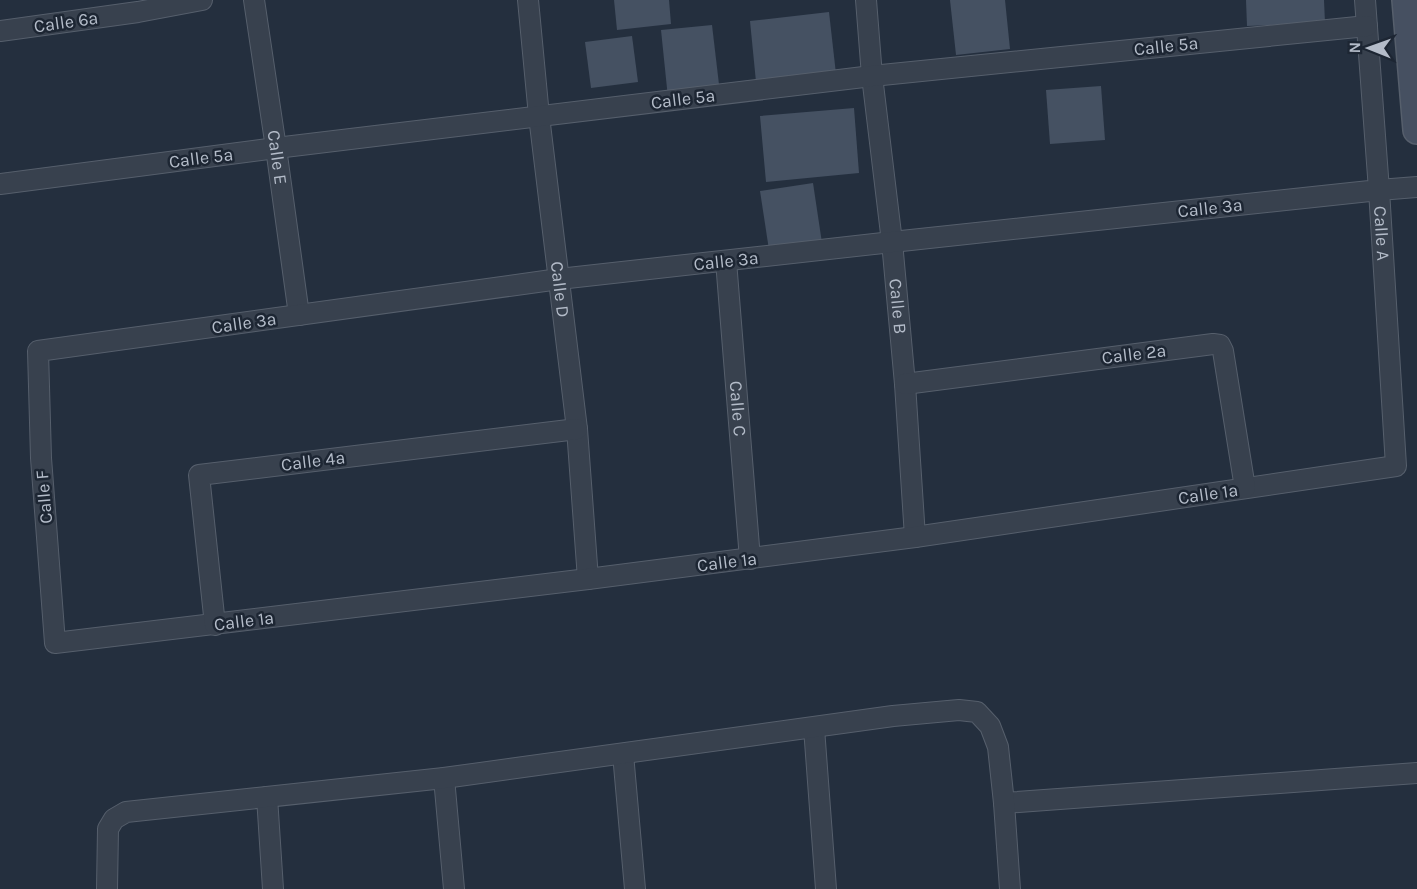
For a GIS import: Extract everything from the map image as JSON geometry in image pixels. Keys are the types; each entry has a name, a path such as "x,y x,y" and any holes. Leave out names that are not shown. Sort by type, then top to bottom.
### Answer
{"street":[{"name":"Calle 6ª","path":"0,31 138,12 202,0"},
{"name":"Calle E","path":"254,0 299,315"},
{"name":"Calle D","path":"528,0 539,116 577,429 588,579"},
{"name":"Calle B","path":"866,0 905,384 915,537"},
{"name":"Calle A","path":"1365,0 1396,466"},
{"path":"1406,0 1417,130"},
{"name":"Calle 5ª","path":"0,184 276,148 872,76 1367,26"},
{"name":"Calle 3ª","path":"38,351 559,279 1417,187"},
{"name":"Calle C","path":"726,261 750,559"},
{"name":"Calle 2ª","path":"905,384 1213,344 1220,345 1223,351 1245,488"},
{"name":"Calle F","path":"38,351 41,458 55,643"},
{"name":"Calle 4ª","path":"215,625 199,475 577,429"},
{"name":"Calle 1ª","path":"55,643 750,559 1396,466"},
{"path":"107,889 108,829 114,819 126,812 444,778 893,716 959,710 977,712 990,726 998,747 1010,889"},
{"path":"814,728 826,889"},
{"path":"622,754 635,889"},
{"path":"1004,803 1417,773"},
{"path":"444,778 454,889"},
{"path":"267,797 273,889"}],"building":[{"path":"614,0 669,0 671,24 617,30"},
{"path":"950,0 1005,0 1010,49 956,55"},
{"path":"1246,0 1324,0 1325,23 1247,26"},
{"path":"829,12 836,74 756,82 750,21"},
{"path":"712,25 720,93 668,98 661,30"},
{"path":"632,36 638,82 591,88 585,42"},
{"path":"1101,86 1105,140 1050,144 1046,90"},
{"path":"854,108 859,173 766,182 760,116"},
{"path":"813,183 822,243 769,250 760,191"}]}
